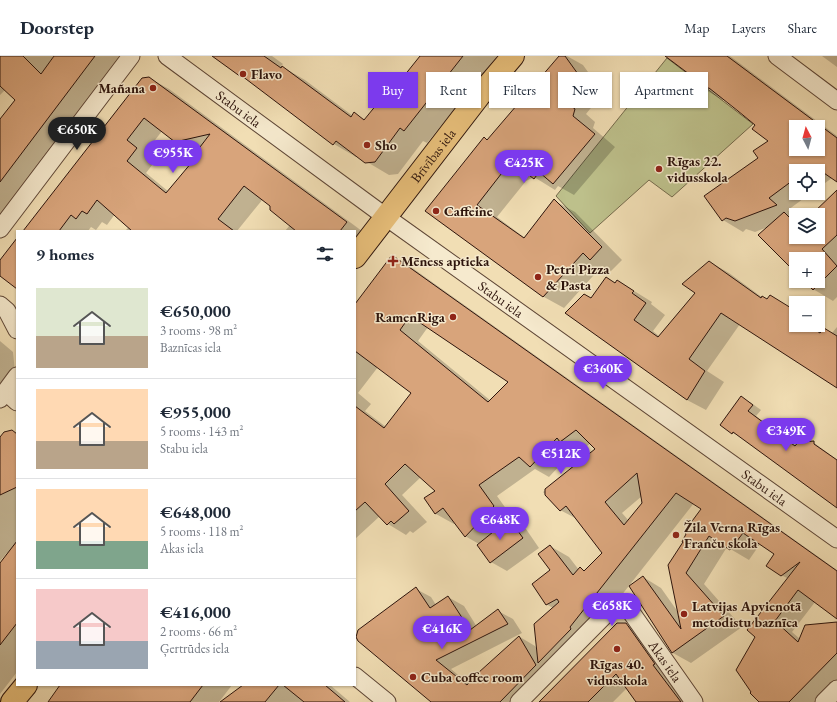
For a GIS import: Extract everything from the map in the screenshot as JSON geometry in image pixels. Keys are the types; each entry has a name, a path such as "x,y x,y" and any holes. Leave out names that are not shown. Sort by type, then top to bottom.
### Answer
{"highway":[{"name":"Brīvības iela","path":"356,256 479,96 513,56"},
{"path":"12,702 25,686"}],"street":[{"path":"0,229 132,56"},
{"name":"Stabu iela","path":"167,56 386,217 837,539"},
{"path":"777,56 837,101"},
{"path":"0,305 7,311 16,328"},
{"path":"8,398 16,378"},
{"name":"Akas iela","path":"519,702 617,603 626,605 694,702"},
{"path":"356,677 387,702"},
{"path":"824,702 837,689"}],"green space":[{"path":"667,58 685,72 656,72"},
{"path":"708,89 753,124 672,197 649,180 590,233 556,196 627,108 708,108"}],"building":[{"path":"0,56 23,56 41,74 54,56 95,56 0,182 0,119 15,100 0,86"},
{"path":"212,56 264,56 281,68 282,66 351,117 354,112 364,120 374,108 418,108 418,72 407,72 420,56 463,56 450,72 426,72 426,103 404,131 400,128 375,162 365,163 336,141 333,145 242,76 241,77"},
{"path":"559,56 565,56 577,72 558,72 558,108 574,108 575,109 573,116 595,134 553,184 539,172 534,179 516,165 505,169 477,205 524,238 554,199 602,247 590,260 583,253 543,297 425,211 484,137 487,140 514,108 550,108 550,72 545,72"},
{"path":"665,56 727,56 813,120 789,120 789,156 825,156 825,129 837,138 837,182 825,174 825,164 789,164 789,183 769,198 777,205 735,221 726,218 722,221 704,196 758,158 753,151 768,141 752,129 755,125 709,88 708,72 686,72"},
{"path":"149,77 347,222 341,230 295,230 270,210 270,206 244,186 218,219 233,230 131,230 97,200 87,214 82,211 76,219 71,215 60,230 24,230 142,78","holes":["144,118 175,142 210,134 190,160 192,162 166,193 127,161 137,148 127,140"]},
{"path":"837,190 837,235 822,249 825,252 789,252 789,266 758,235 784,212 789,217 789,244 825,244 825,208 818,208"},
{"path":"16,239 16,288 0,276 0,260"},
{"path":"825,252 837,266 825,278"},
{"path":"392,255 837,571 837,619 798,590 775,621 798,642 805,625 837,622 837,653 789,702 759,702 750,693 751,692 736,670 755,637 747,630 800,562 781,576 766,566 774,554 743,533 730,550 709,536 686,573 724,616 672,653 629,586 643,576 681,629 668,565 683,542 686,534 684,532 701,509 676,493 570,627 571,629 538,663 534,624 559,602 557,599 546,605 532,584 550,570 538,554 550,545 573,575 580,567 584,571 602,553 566,506 560,511 545,495 545,489 595,449 576,430 560,442 557,438 530,467 519,457 479,485 494,506 465,537 443,508 435,514 424,498 435,491 405,464 385,484 409,511 394,524 391,521 387,525 365,502 356,510 356,407 384,428 411,393 356,352 356,303","holes":["410,316 508,382 488,402 400,330","637,473 642,503 624,525 605,502"]},
{"path":"709,261 761,298 762,296 767,299 770,295 789,307 789,332 820,333 825,332 825,329 837,336 837,388 721,313 689,359 705,371 687,400 565,313 584,294 591,298 606,277 615,283 617,280 634,291 632,293 646,303 634,320 658,337 695,293 682,284"},
{"path":"741,396 753,405 748,411 795,446 800,440 803,442 814,441 814,444 837,460 837,508 733,432 732,434 720,425"},
{"path":"12,430 16,433 16,487 0,495 0,437 4,432"},
{"path":"509,519 523,538 490,563 477,545"},
{"path":"16,542 16,624 0,645 0,563"},
{"path":"416,587 430,608 448,596 470,630 498,609 508,624 436,660 467,685 519,636 536,665 500,702 431,702 358,641 356,637 358,630"},
{"name":"Rīgas 40. vidusskola","path":"617,623 626,623 655,664 653,665 681,702 636,702 616,674 588,702 539,702"},
{"path":"59,686 202,686 190,702 48,702"},
{"path":"242,686 278,686 265,702 220,702"},
{"path":"284,686 326,686 345,702 304,702"}],"place":[{"name":"Flavo","path":"243,74"},
{"name":"Mañana","path":"153,88"},
{"name":"Sho","path":"367,145"},
{"name":"Rīgas 22. vidusskola","path":"659,169"},
{"name":"Caffeine","path":"436,211"},
{"name":"Mēness aptieka","path":"393,261"},
{"name":"Petri Pizza & Pasta","path":"538,277"},
{"name":"RamenRiga","path":"453,317"},
{"name":"Žila Verna Rīgas Franču skola","path":"676,535"},
{"name":"Latvijas Apvienotā metodistu baznīca","path":"684,614"},
{"name":"Rīgas 40. vidusskola","path":"617,649"},
{"name":"Cuba coffee room","path":"413,677"}]}
